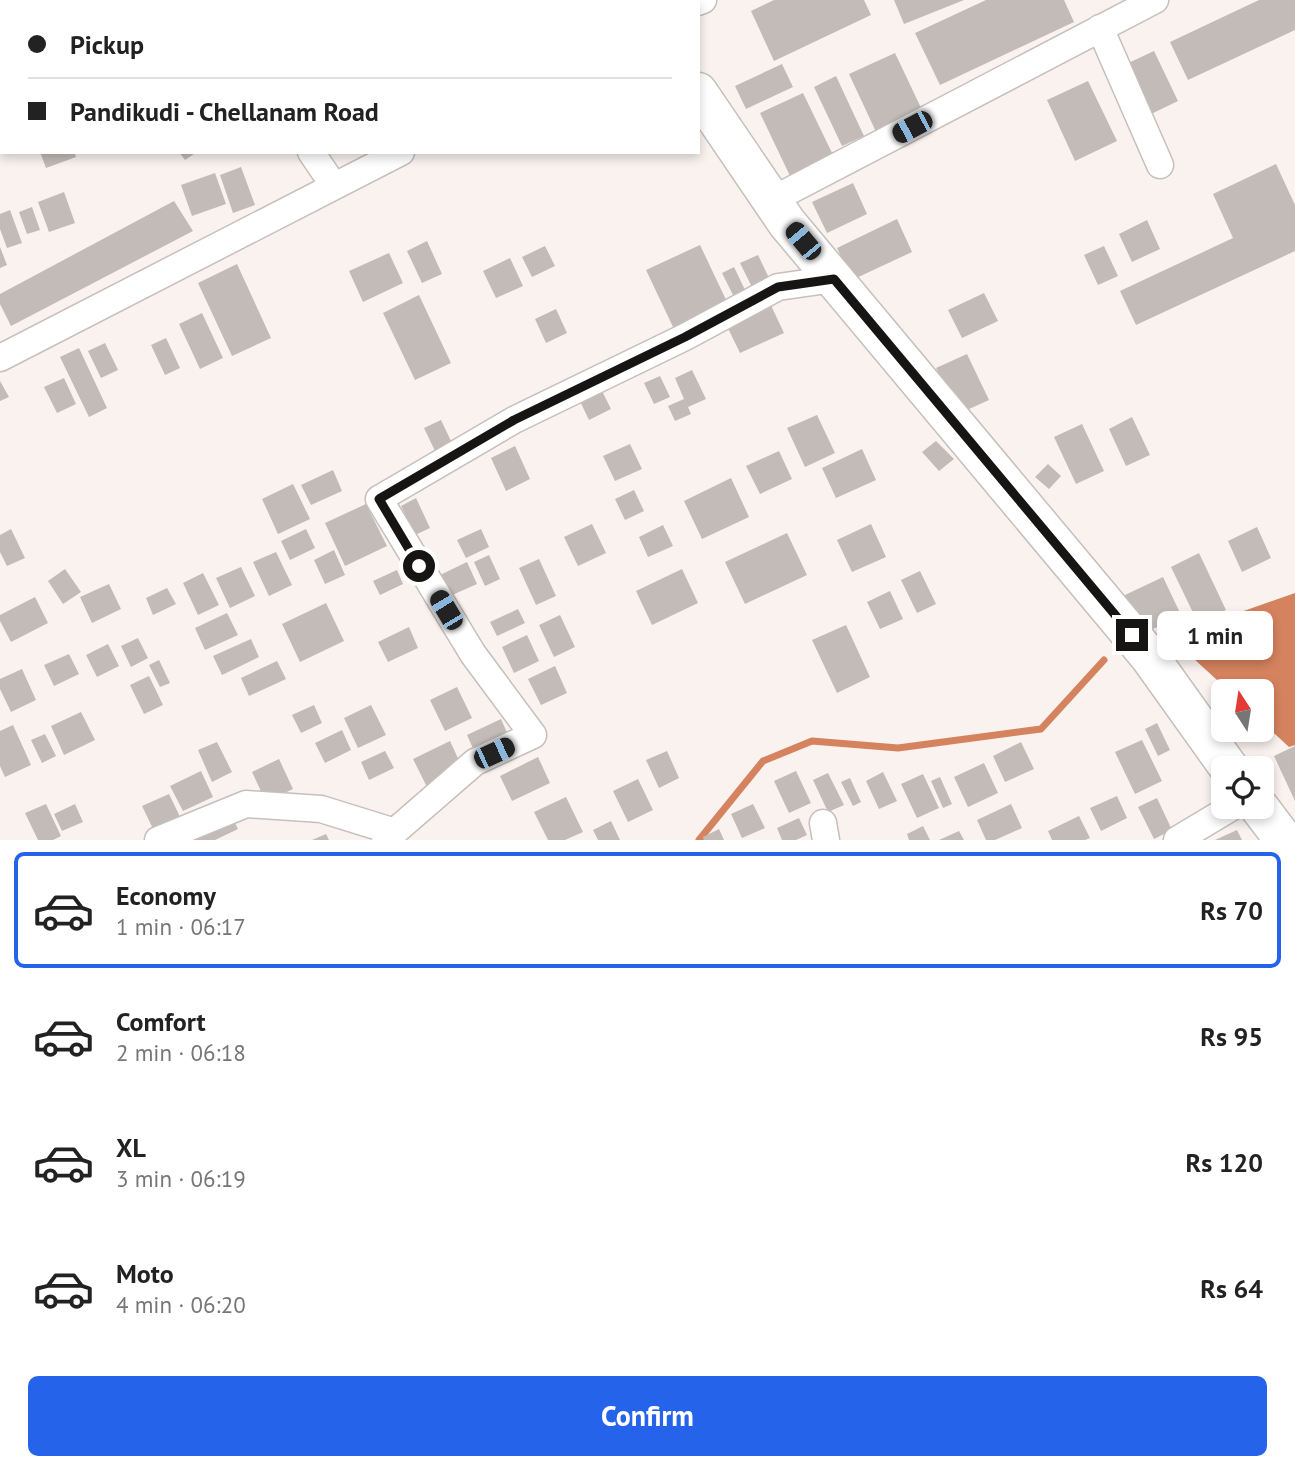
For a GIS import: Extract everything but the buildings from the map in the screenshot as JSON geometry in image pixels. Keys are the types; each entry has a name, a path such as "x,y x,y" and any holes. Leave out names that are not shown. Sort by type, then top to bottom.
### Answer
{"main road":[{"path":"700,95 787,223 1149,656 1220,756"},
{"path":"1268,819 1284,840"}],"street":[{"path":"772,200 1155,0"},
{"path":"1100,29 1160,165"},
{"path":"312,154 334,186"},
{"path":"0,358 397,154"},
{"path":"158,840 246,804 321,809 390,836 475,762 533,735 473,654 379,499 514,420 685,337 778,287 834,279"},
{"path":"1177,840 1212,819"}],"shaded area":[{"path":"1295,593 1295,745 1289,747 1274,733 1274,679 1216,679 1170,637"}],"waterway":[{"path":"699,840 763,761 812,741 898,748 1041,729 1104,660"}],"route":[{"path":"419,566 379,499 514,420 685,337 778,287 834,279 1132,635"}]}
